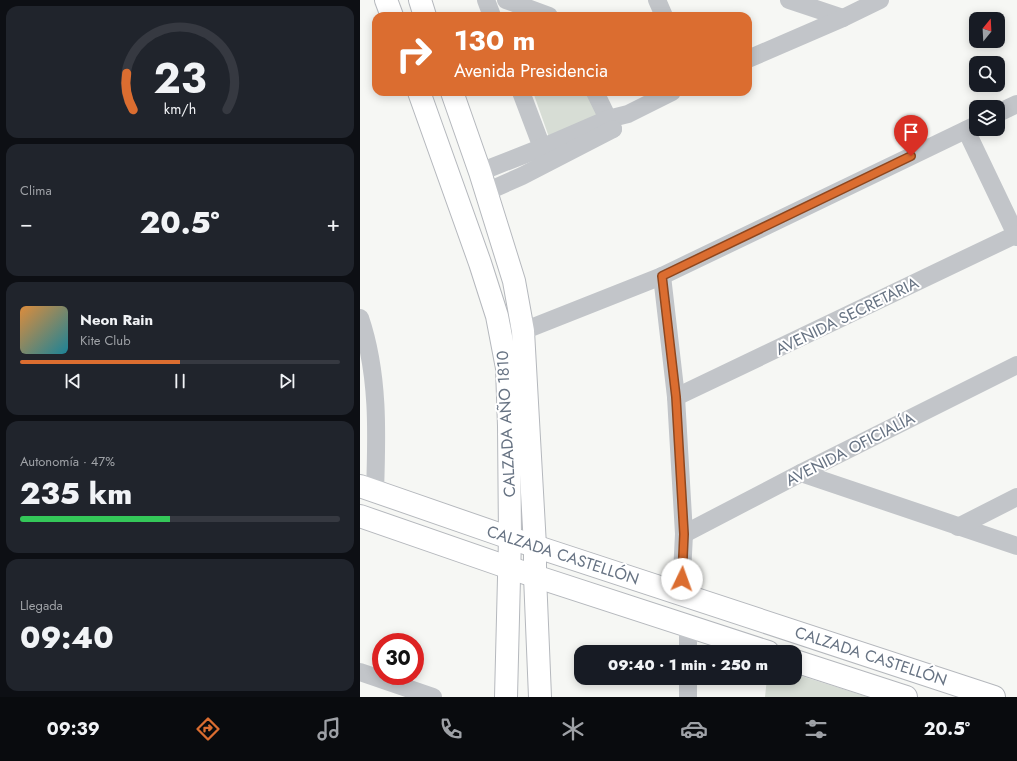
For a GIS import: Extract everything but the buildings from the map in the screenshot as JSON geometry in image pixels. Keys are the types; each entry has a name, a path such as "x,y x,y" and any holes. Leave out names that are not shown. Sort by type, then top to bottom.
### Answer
{"street":[{"path":"386,0 390,12"},
{"path":"420,0 424,12"},
{"path":"486,0 490,12"},
{"path":"506,0 538,12"},
{"path":"657,0 662,12"},
{"path":"789,0 843,18"},
{"path":"752,56 843,18 880,0"},
{"name":"CALZADA AÑO 1810","path":"420,96 480,263 497,316 519,426 535,546 540,697"},
{"name":"CALZADA AÑO 1810","path":"453,96 483,182 514,281 523,331 519,426 510,538 506,697"},
{"path":"523,96 545,155"},
{"path":"597,96 610,124"},
{"path":"483,182 545,155 664,96"},
{"path":"1005,110 1017,104"},
{"path":"501,336 523,331 662,276 969,128"},
{"path":"975,136 1017,235"},
{"name":"AVENIDA SECRETARIA","path":"676,397 1017,235"},
{"path":"662,276 676,397 684,534 681,594"},
{"path":"360,318 366,335 375,390 376,442 368,489"},
{"name":"AVENIDA OFICIALÍA","path":"684,534 801,473 1017,365"},
{"path":"801,473 1017,546"},
{"name":"CALZADA CASTELLÓN","path":"368,489 510,538 994,697"},
{"path":"958,527 1017,497"},
{"name":"CALZADA CASTELLÓN","path":"360,516 510,568 746,645"},
{"path":"688,626 688,645"},
{"name":"CALZADA CASTELLÓN","path":"802,663 906,697"},
{"path":"360,672 433,697"},
{"path":"688,685 688,697"}],"shaded area":[{"path":"534,96 588,96 596,111 597,120 550,140"},
{"path":"802,676 868,697 765,697 766,685 802,685"}],"route":[{"path":"682,579 684,534 676,397 662,276 911,156"}]}
